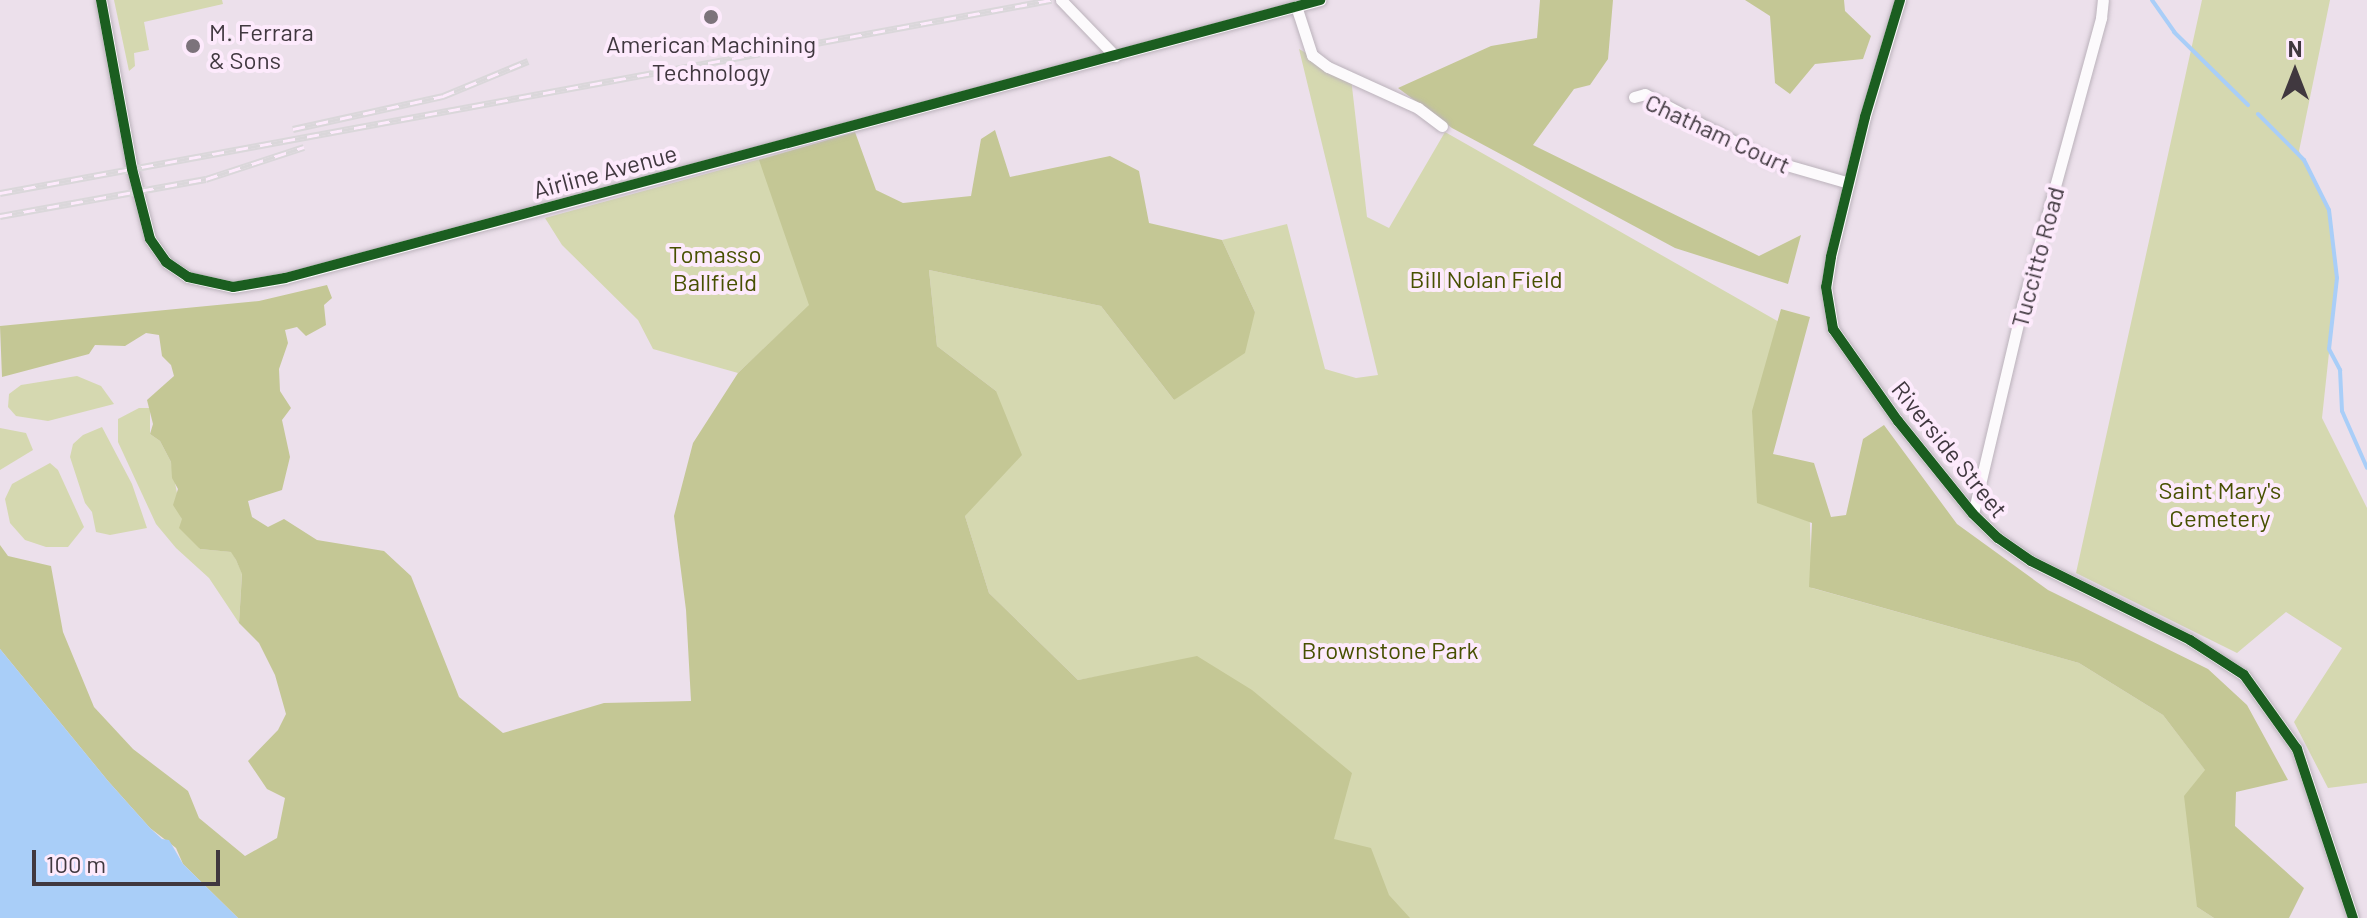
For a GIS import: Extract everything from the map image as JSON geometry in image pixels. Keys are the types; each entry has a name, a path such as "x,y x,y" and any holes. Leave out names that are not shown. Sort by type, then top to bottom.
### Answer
{"street":[{"name":"Airline Avenue","path":"101,0 132,169 150,239 166,262 188,277 233,287 285,278 1320,0"},
{"path":"1061,0 1115,56"},
{"name":"Riverside Street","path":"1900,0 1849,183 1828,272 1828,316 1848,352 1898,421 1973,514 2031,561 2190,640 2244,675 2297,749 2353,918"},
{"name":"Tuccitto Road","path":"1973,514 2022,307 2101,18 2103,0"},
{"path":"1296,6 1312,55 1328,67 1418,108 1442,126"},
{"name":"Chatham Court","path":"1634,97 1645,94 1769,160 1849,183"}],"green space":[{"path":"114,0 222,0 223,4 144,22 149,50 134,53 135,66 129,71"},
{"path":"1540,0 1613,0 1608,59 1590,85 1574,89 1533,145 1759,256 1801,235 1788,284 1675,248 1452,128 1398,88 1491,46 1537,38"},
{"path":"1745,0 1844,0 1845,11 1871,36 1863,59 1815,64 1790,94 1775,83 1770,16"},
{"name":"Saint Mary's Cemetery","path":"2202,0 2330,0 2299,151 2329,210 2337,278 2322,418 2367,508 2367,783 2328,788 2294,722 2342,648 2286,612 2237,653 2076,573"},
{"path":"1299,49 1351,78 1367,217 1389,228 1445,132 1795,331 1761,457 1809,495 1812,588 2079,663 2163,715 2206,771 2197,907 2214,918 1049,918 1107,675 1078,680 989,593 965,516 996,391 937,346 929,270 1101,306 1174,400 1255,312 1222,240 1287,224 1325,369 1356,378 1378,375"},
{"path":"995,130 1010,177 1110,156 1139,171 1149,223 1222,240 1255,312 1245,353 1174,400 1101,306 929,270 937,346 996,391 1022,455 965,516 989,593 1078,680 1197,656 1252,690 1352,773 1334,839 1371,848 1389,895 1410,918 238,918 183,864 176,848 150,828 108,781 0,649 0,545 8,556 51,566 63,632 94,707 133,749 188,791 199,818 245,856 277,838 285,798 267,789 248,761 278,730 286,714 275,675 259,643 239,623 242,574 236,560 231,552 200,549 179,528 182,519 173,505 178,489 172,478 171,462 160,441 150,434 153,424 147,400 174,376 171,365 162,356 159,335 146,333 125,346 95,345 89,354 2,377 0,326 259,301 327,285 332,298 324,305 326,325 306,336 297,327 285,330 288,343 279,369 280,391 291,408 282,420 290,457 282,490 248,501 252,517 268,527 284,519 317,540 384,551 411,576 459,697 503,733 604,703 691,701 686,610 674,516 693,443 738,373 809,305 759,160 855,132 876,190 903,203 971,196 981,139"},
{"name":"Tomasso Ballfield","path":"815,144 809,306 738,373 653,349 638,320 562,245 545,218"},
{"path":"1781,309 1810,317 1773,454 1814,463 1831,517 1846,515 1863,439 1884,425 1957,524 2048,590 2208,669 2247,705 2288,780 2236,792 2235,826 2304,888 2289,918 2214,918 2197,907 2184,796 2205,770 2163,715 2079,663 1809,587 1812,523 1757,503 1752,411"},
{"path":"77,376 101,386 114,404 48,421 16,416 8,407 9,394 21,385"},
{"path":"139,408 150,408 150,434 160,441 171,462 182,519 200,549 232,552 236,560 242,573 239,623 209,578 176,548 156,524 118,442 118,419"},
{"path":"102,427 132,484 147,528 110,535 96,532 92,512 85,503 70,457 73,444 83,435"},
{"path":"0,428 26,433 33,450 0,470"},
{"path":"50,463 58,470 84,527 68,547 46,547 25,540 10,523 5,499 12,484"}],"water":[{"path":"0,649 108,781 150,828 162,839 169,840 183,864 238,918 0,918"}],"waterway":[{"path":"2152,0 2174,32 2248,105"},
{"path":"2258,114 2304,160 2329,210 2337,278 2329,349 2340,370 2342,411 2367,468"}],"railway":[{"path":"0,193 1051,0"},
{"path":"608,47 775,41"},
{"path":"293,129 443,96 528,61"},
{"path":"0,216 206,179 304,147"}],"cycle path":[{"path":"101,0 132,169 150,239 166,262 188,277 233,287 285,278 1320,0"},
{"path":"1900,0 1865,117 1831,257 1826,287 1833,329 1898,421 1973,514 1998,538 2031,561 2190,640 2244,675 2297,749 2353,918"}],"place":[{"name":"American Machining Technology","path":"711,17"},
{"name":"M. Ferrara & Sons","path":"193,46"}],"park label":[{"name":"Bill Nolan Field","path":"1486,279"},
{"name":"Brownstone Park","path":"1390,650"}]}
